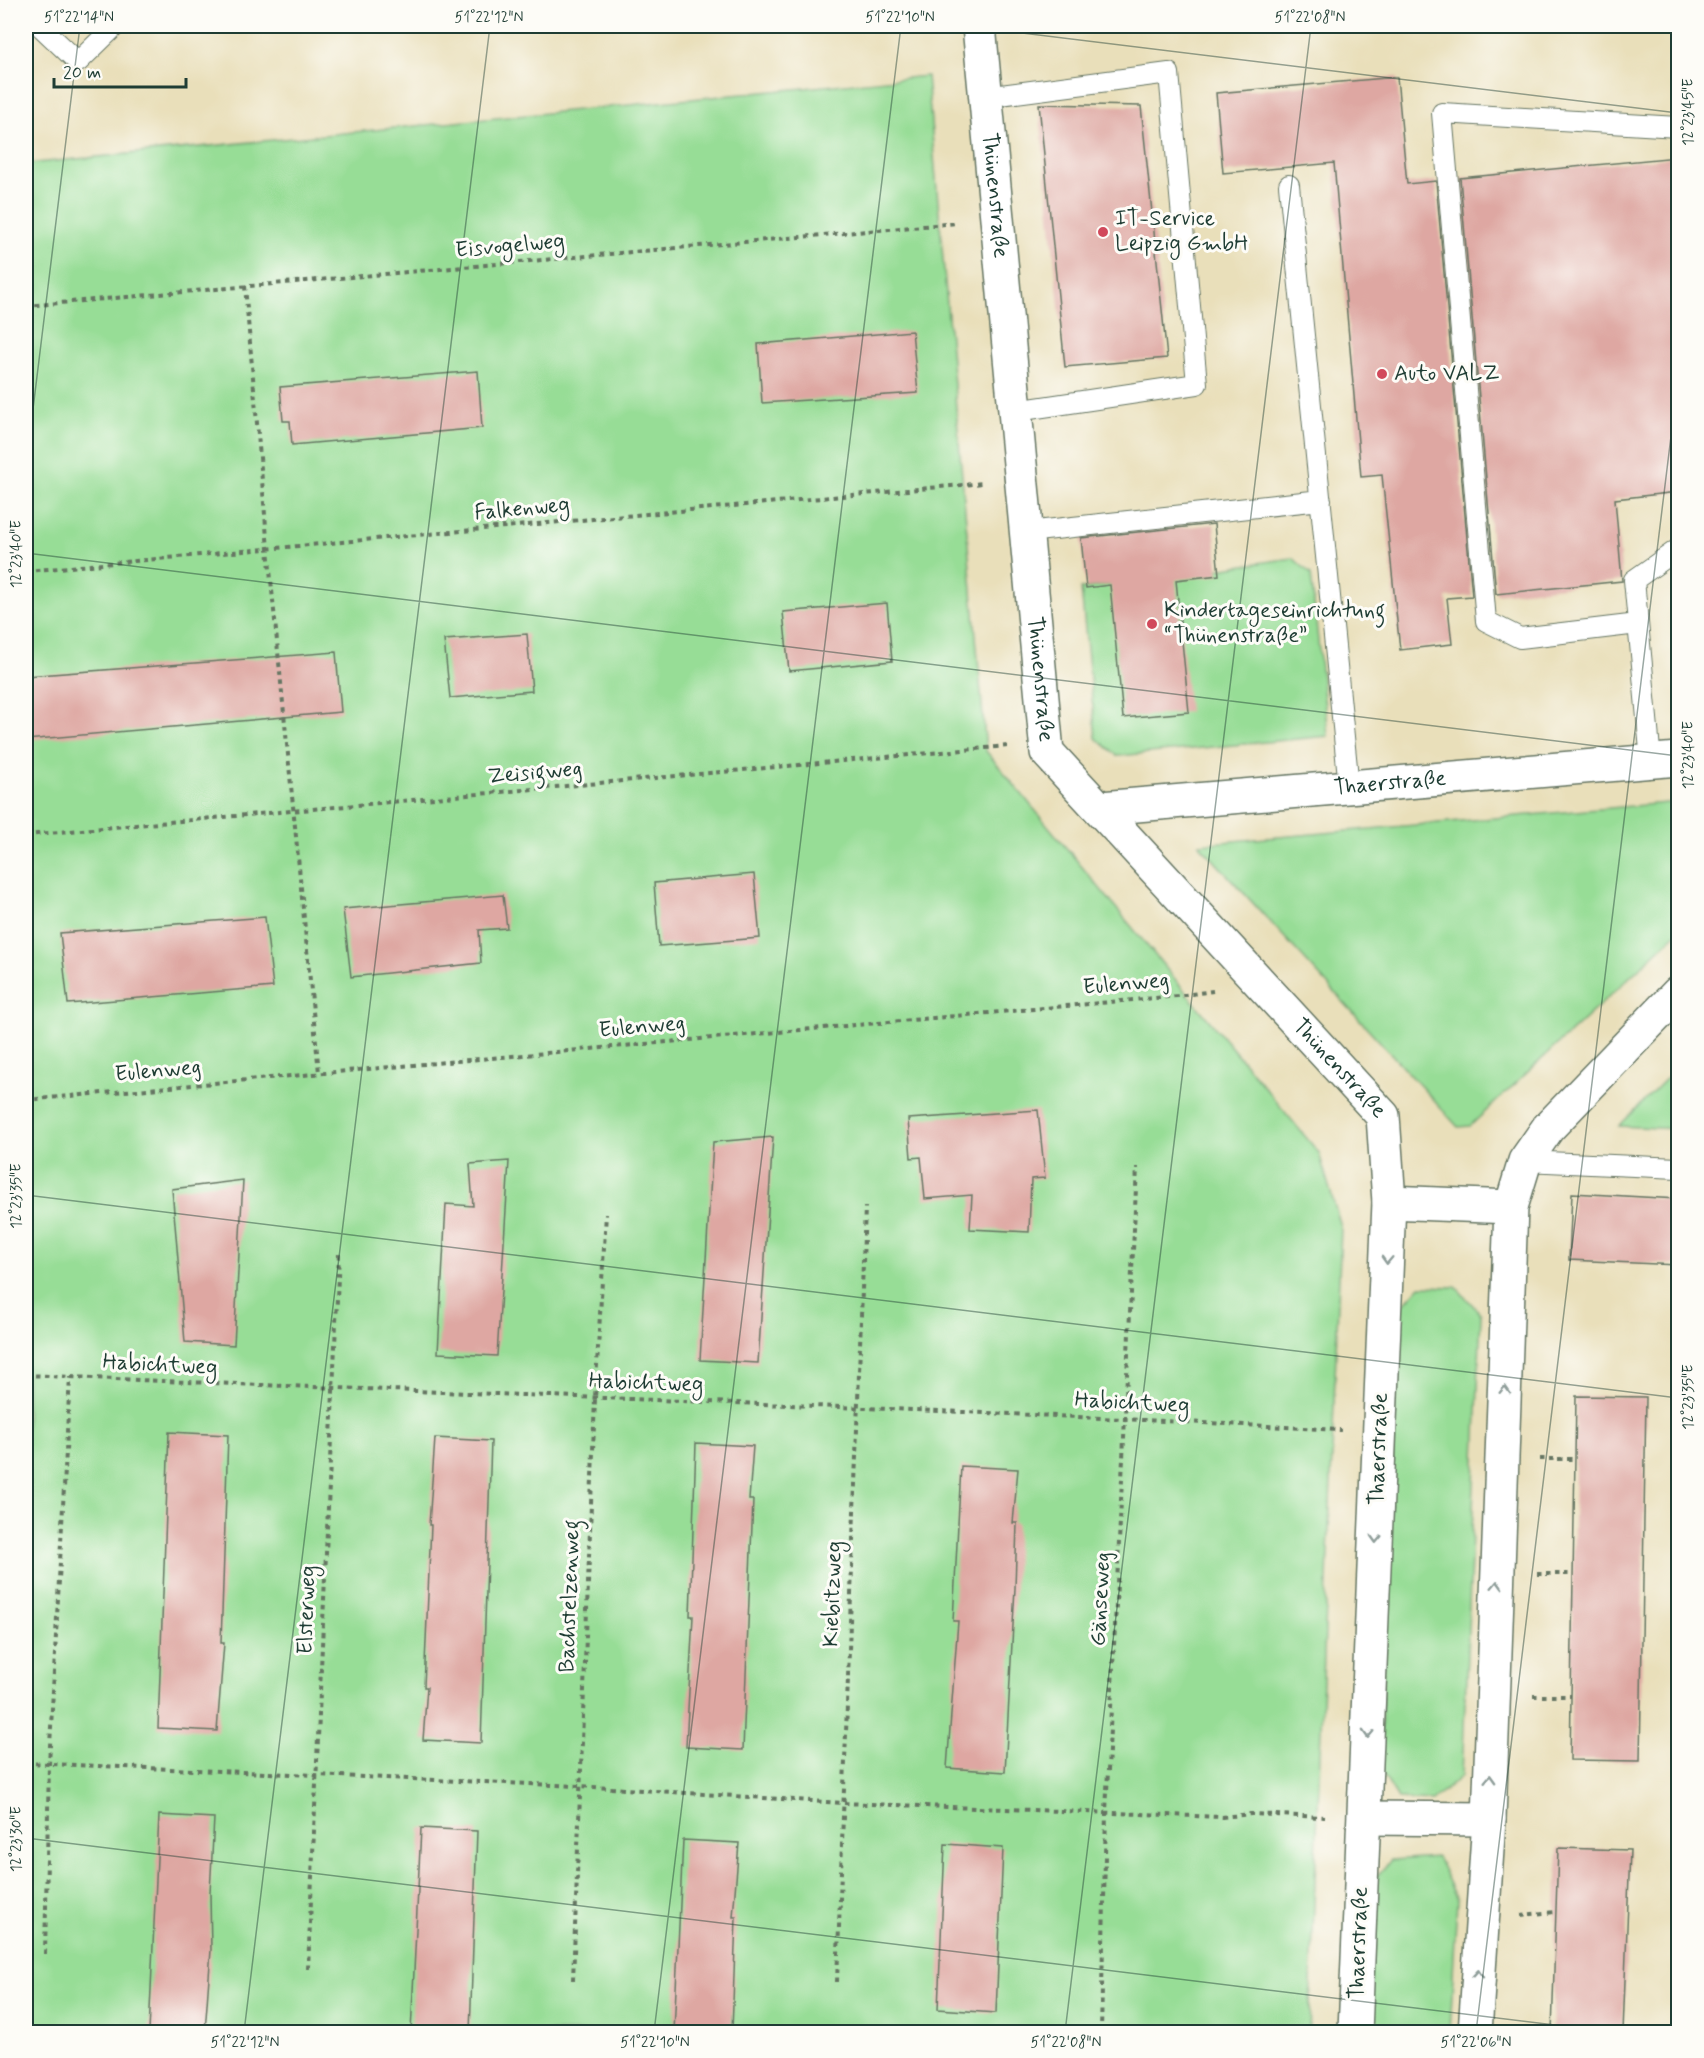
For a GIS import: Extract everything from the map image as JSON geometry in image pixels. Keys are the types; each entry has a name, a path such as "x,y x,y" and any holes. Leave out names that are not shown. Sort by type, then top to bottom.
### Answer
{"street":[{"name":"Thünenstraße","path":"979,26 1047,752 1101,807 1383,1116 1389,1202"},
{"name":"Thaerstraße","path":"1101,807 1665,760"},
{"path":"1475,2032 1489,1819 1511,1207 1525,1161 1548,1128 1678,993"},
{"name":"Thaerstraße","path":"1355,2032 1389,1202"},
{"path":"1389,1202 1511,1207"},
{"path":"1365,1818 1489,1819"}],"lane":[{"path":"40,26 78,62 115,26"},
{"path":"985,97 1169,73 1197,384 1016,411"},
{"path":"1638,624 1520,638 1486,621 1442,113 1678,128"},
{"path":"1289,185 1349,787"},
{"path":"1027,532 1321,500"},
{"path":"1665,760 1638,624 1634,580 1678,549"},
{"path":"1525,1161 1678,1168"}],"path":[{"name":"Eisvogelweg","path":"26,306 997,219"},
{"path":"245,286 319,1073"},
{"name":"Falkenweg","path":"26,571 1021,479"},
{"name":"Zeisigweg","path":"26,835 1047,742"},
{"name":"Eulenweg","path":"26,1100 1177,996 1261,983"},
{"name":"Gänseweg","path":"1101,2032 1106,1812 1127,1419 1137,1167"},
{"name":"Kiebitzweg","path":"837,1982 865,1208"},
{"name":"Bachstelzenweg","path":"573,1980 595,1398 606,1214"},
{"name":"Elsterweg","path":"308,1969 339,1252"},
{"name":"Habichtweg","path":"26,1375 332,1389 857,1407 1380,1432"},
{"path":"45,1954 49,1764 70,1377"},
{"path":"1531,1459 1575,1459"},
{"path":"1528,1574 1573,1574"},
{"path":"1525,1696 1571,1696"},
{"path":"26,1763 579,1786 842,1803 1365,1818"},
{"path":"1517,1915 1556,1912"}],"green space":[{"path":"927,76 986,751 1319,1153 1341,1227 1309,2032 26,2032 26,164"},
{"path":"1293,558 1311,574 1328,736 1118,756 1096,738 1081,589"},
{"path":"1678,802 1678,932 1470,1126 1458,1127 1199,844"},
{"path":"1678,1067 1678,1129 1619,1126"},
{"path":"1420,1286 1456,1287 1481,1314 1462,1776 1432,1801 1398,1799 1379,1768 1399,1309"},
{"path":"1437,1857 1457,1899 1450,2032 1367,2032 1373,1880 1391,1860"}],"building":[{"path":"1397,77 1407,184 1436,181 1472,596 1447,598 1452,644 1400,650 1382,475 1361,477 1334,163 1223,173 1216,93"},
{"name":"IT-Service Leipzig GmbH","path":"1039,104 1141,106 1167,358 1065,367"},
{"path":"1677,157 1678,492 1615,499 1622,581 1496,594 1460,178"},
{"path":"912,331 918,393 762,403 758,344"},
{"path":"478,371 482,428 292,445 290,421 283,421 280,387"},
{"path":"1214,524 1219,575 1176,580 1189,712 1123,718 1110,585 1086,588 1081,538"},
{"path":"887,603 892,661 789,671 783,612"},
{"path":"527,634 532,691 450,698 444,640"},
{"path":"336,652 341,712 26,740 26,676"},
{"path":"754,874 760,938 659,946 654,883"},
{"path":"503,895 507,928 479,930 481,963 351,977 343,909"},
{"path":"265,917 273,987 68,1004 60,933"},
{"path":"1038,1110 1045,1178 1031,1179 1029,1232 970,1229 972,1195 925,1199 921,1157 911,1158 908,1119"},
{"path":"773,1137 758,1363 700,1360 713,1142"},
{"path":"509,1161 497,1356 438,1353 446,1204 473,1206 470,1164"},
{"path":"243,1180 234,1345 185,1342 172,1189"},
{"path":"1572,1193 1678,1199 1678,1265 1569,1260"},
{"path":"1576,1396 1646,1397 1640,1761 1570,1760"},
{"path":"169,1432 228,1435 221,1643 224,1643 217,1731 158,1728"},
{"path":"435,1438 491,1441 481,1743 423,1740 427,1687 424,1687 431,1525 429,1525"},
{"path":"696,1443 753,1446 749,1500 753,1500 743,1750 686,1747 693,1616 690,1616"},
{"path":"961,1466 1018,1469 1013,1523 1017,1523 1015,1588 1005,1772 947,1768 958,1621 953,1621"},
{"path":"159,1815 214,1818 210,1893 211,1950 205,2032 149,2032"},
{"path":"421,1828 477,1831 470,2032 411,2032"},
{"path":"683,1840 739,1843 733,1917 736,1917 732,2032 674,2032"},
{"path":"945,1844 1003,1848 996,2013 938,2009"},
{"path":"1558,1848 1630,1850 1623,2032 1552,2032"}],"place":[{"name":"IT-Service Leipzig GmbH","path":"1103,232"},
{"name":"Auto VALZ","path":"1382,374"},
{"name":"Kindertageseinrichtung “Thünenstraße”","path":"1152,624"}]}
